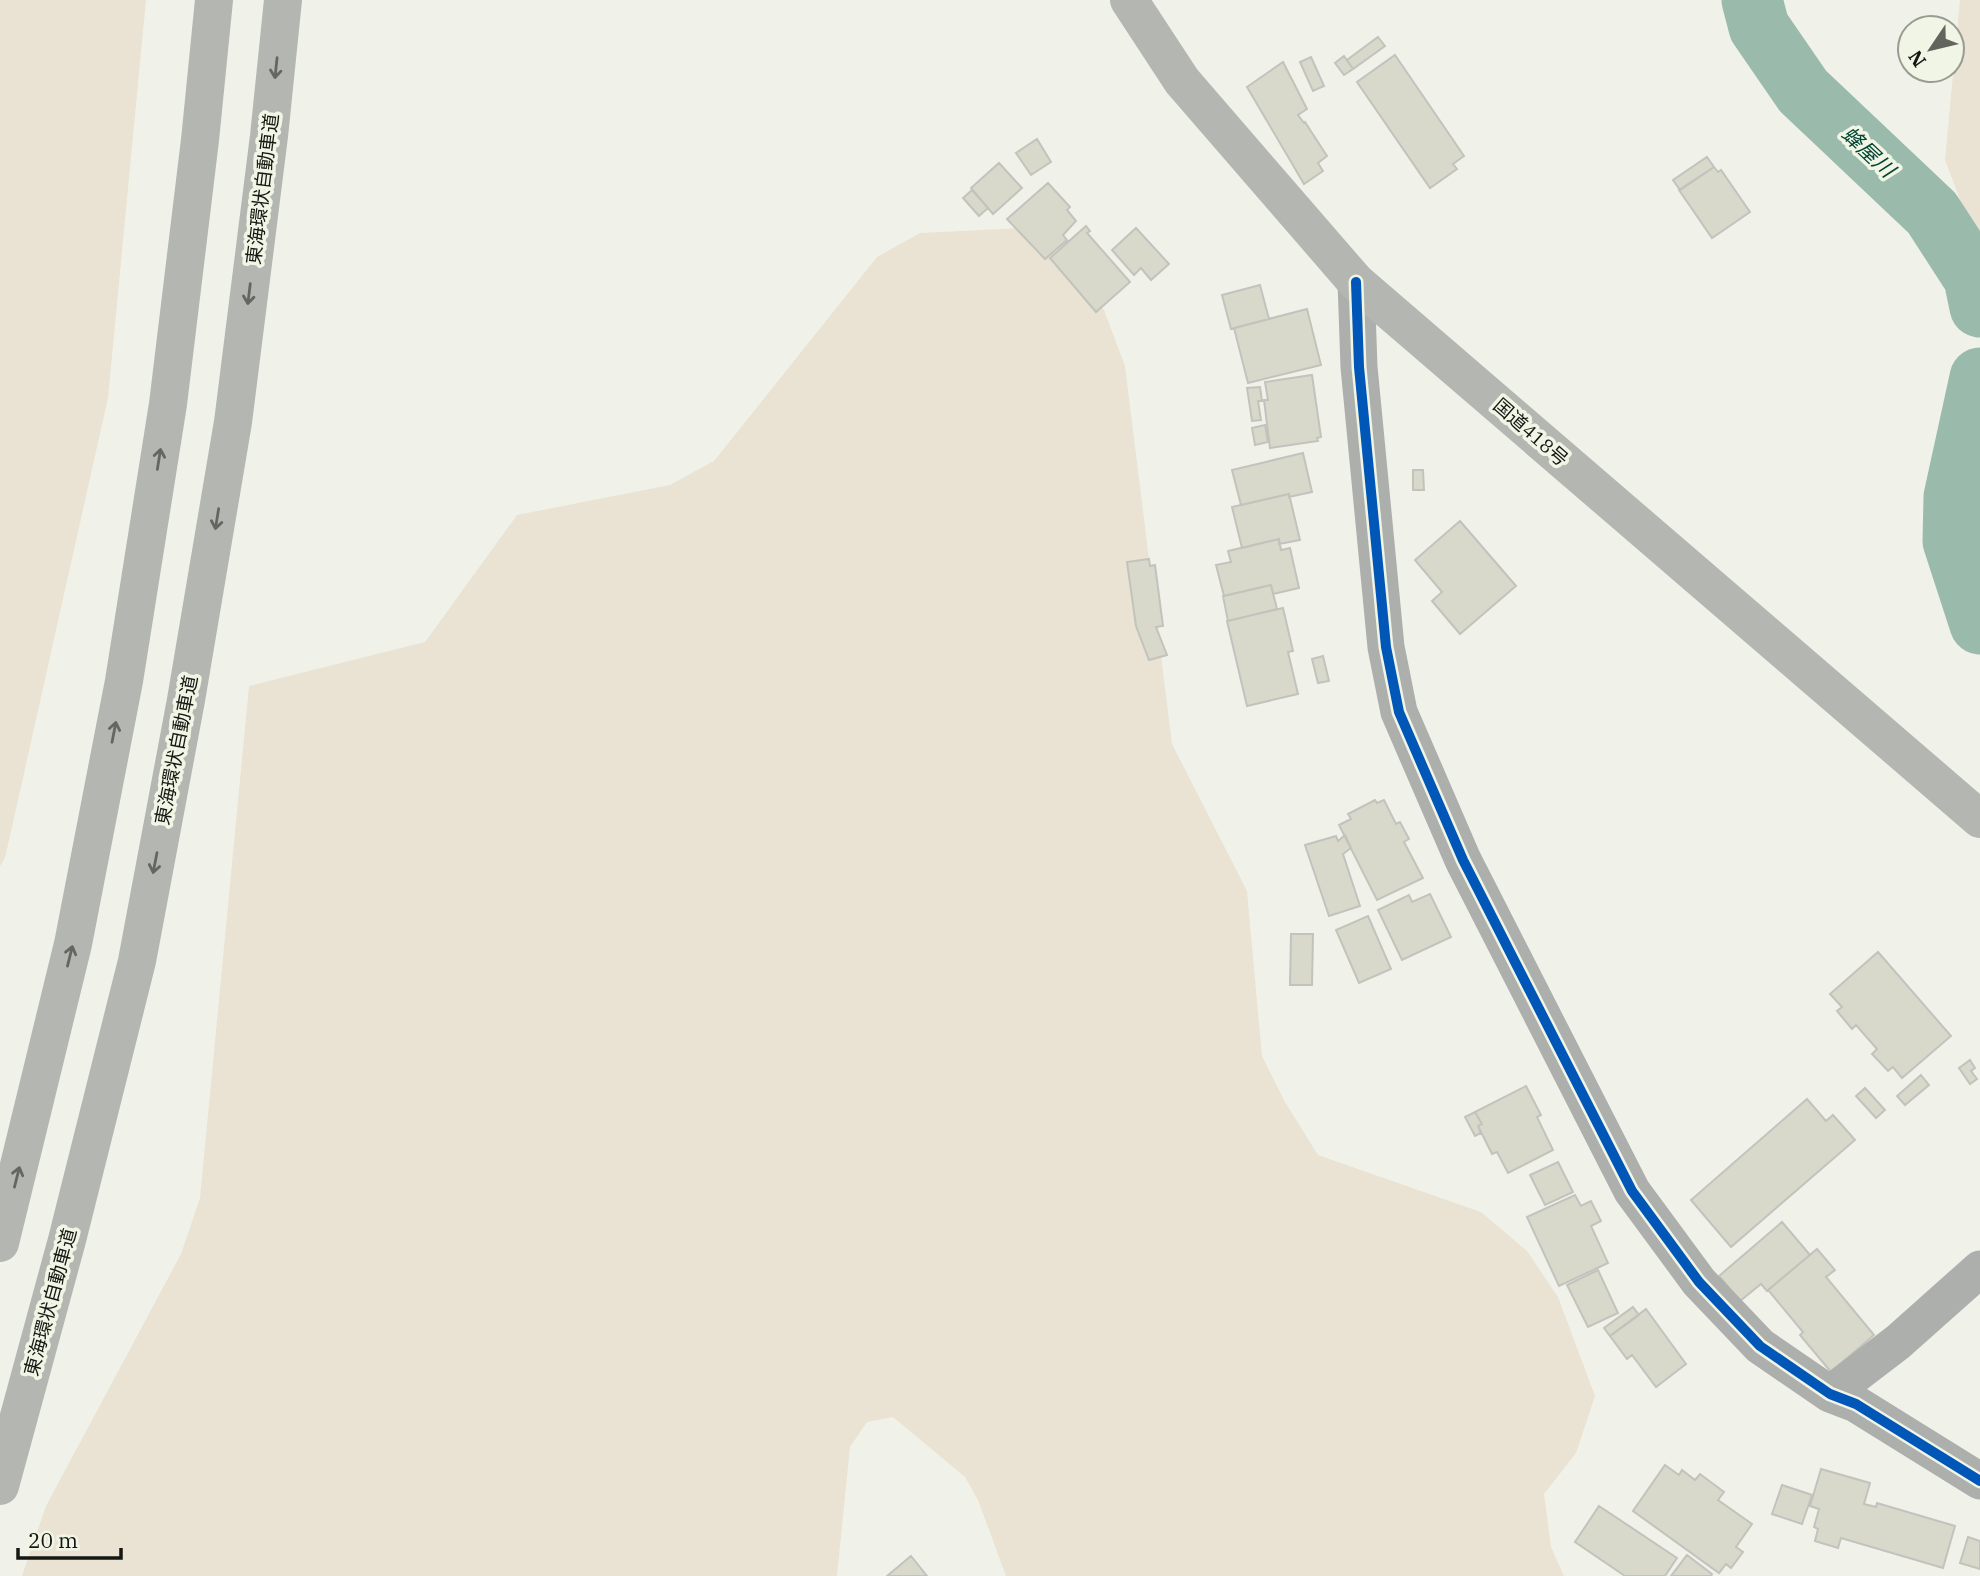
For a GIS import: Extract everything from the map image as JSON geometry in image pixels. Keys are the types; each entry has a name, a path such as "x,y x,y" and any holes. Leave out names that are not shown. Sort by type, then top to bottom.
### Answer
{"highway":[{"path":"0,1243 73,944 124,681 168,404 214,0"},
{"name":"東海環状自動車道","path":"0,1486 67,1240 136,961 149,896 186,700 233,422 283,0"},
{"name":"国道418号","path":"1129,0 1182,81 1356,282 1980,819"}],"street":[{"path":"1356,282 1359,367 1386,647 1399,712 1463,860 1632,1191 1699,1282 1760,1346 1830,1394 1856,1404 1980,1481"},
{"path":"1830,1394 1898,1342 1980,1269"}],"shaded area":[{"path":"0,0 146,0 108,398 5,858 0,866"},
{"path":"1960,0 1980,0 1980,252 1945,160 1952,84 1966,84 1966,14 1959,14"},
{"path":"1024,228 1068,264 1104,310 1125,366 1172,744 1247,891 1262,1056 1285,1102 1318,1155 1481,1212 1527,1251 1558,1297 1595,1396 1576,1453 1544,1494 1551,1547 1564,1576 1006,1576 978,1500 965,1477 893,1417 867,1422 850,1447 837,1576 22,1576 46,1506 181,1254 200,1198 249,686 425,642 517,515 670,485 714,461 877,257 920,233"}],"building":[{"path":"1378,37 1385,46 1353,69 1347,60"},
{"path":"1395,55 1464,156 1453,164 1457,169 1430,188 1357,82"},
{"path":"1344,56 1353,69 1344,75 1335,63"},
{"path":"1311,57 1324,86 1313,91 1300,62"},
{"path":"1283,62 1307,109 1298,115 1327,156 1318,163 1323,171 1304,184 1247,87"},
{"path":"1037,139 1051,162 1031,175 1016,153"},
{"path":"1707,157 1714,167 1680,190 1673,180"},
{"path":"999,163 1022,188 993,214 971,188"},
{"path":"1714,167 1718,172 1721,170 1750,212 1712,238 1679,190"},
{"path":"1048,183 1070,207 1067,210 1076,221 1063,235 1067,240 1045,259 1007,219"},
{"path":"972,190 988,208 979,216 963,198"},
{"path":"1086,226 1090,231 1087,233 1130,282 1096,312 1050,258"},
{"path":"1136,228 1169,264 1151,280 1141,268 1134,275 1112,250"},
{"path":"1260,285 1269,319 1231,329 1222,295"},
{"path":"1307,309 1321,365 1248,383 1234,328"},
{"path":"1312,375 1321,437 1317,438 1318,441 1270,448 1264,400 1268,400 1265,382"},
{"path":"1260,387 1262,401 1258,401 1261,420 1252,421 1247,388"},
{"path":"1265,425 1268,442 1255,445 1252,428"},
{"path":"1303,453 1312,492 1289,497 1289,494 1241,505 1232,470"},
{"path":"1413,470 1423,470 1424,490 1413,490"},
{"path":"1289,494 1300,540 1279,544 1279,539 1242,548 1232,507"},
{"path":"1460,521 1516,586 1460,634 1432,601 1442,592 1415,560"},
{"path":"1279,539 1281,550 1290,548 1299,588 1273,594 1271,585 1224,596 1216,565 1231,562 1228,551"},
{"path":"1149,559 1150,566 1155,565 1163,626 1156,627 1167,655 1149,660 1136,626 1127,562"},
{"path":"1271,585 1277,609 1228,621 1223,596"},
{"path":"1283,608 1293,651 1288,652 1298,694 1247,706 1227,621"},
{"path":"1323,656 1329,681 1318,683 1312,659"},
{"path":"1375,800 1377,803 1384,800 1396,824 1400,822 1409,839 1404,842 1423,878 1377,900 1339,825 1351,819 1348,814"},
{"path":"1345,835 1351,848 1343,854 1360,906 1329,916 1305,845 1336,836 1338,841"},
{"path":"1430,894 1451,937 1402,960 1378,910 1409,895 1412,902"},
{"path":"1368,916 1391,969 1359,983 1336,930"},
{"path":"1291,934 1313,934 1312,985 1290,985"},
{"path":"1878,952 1951,1036 1902,1078 1893,1067 1888,1071 1872,1054 1877,1049 1856,1025 1852,1029 1837,1011 1842,1007 1830,994"},
{"path":"1970,1060 1975,1068 1971,1071 1977,1079 1970,1084 1959,1068"},
{"path":"1921,1075 1929,1085 1905,1105 1897,1096"},
{"path":"1526,1086 1541,1115 1537,1117 1553,1150 1508,1173 1497,1152 1492,1154 1478,1126 1482,1124 1475,1112"},
{"path":"1865,1088 1885,1110 1876,1118 1856,1096"},
{"path":"1807,1099 1826,1121 1833,1115 1855,1140 1731,1247 1691,1200"},
{"path":"1475,1112 1482,1124 1478,1126 1481,1133 1475,1136 1465,1117"},
{"path":"1558,1162 1573,1192 1545,1205 1530,1175"},
{"path":"1575,1195 1581,1206 1591,1201 1601,1221 1591,1226 1608,1263 1559,1286 1527,1217"},
{"path":"1782,1222 1810,1255 1767,1291 1761,1284 1740,1301 1719,1276"},
{"path":"1817,1249 1835,1270 1826,1277 1874,1335 1831,1372 1800,1335 1803,1332 1768,1290"},
{"path":"1598,1270 1618,1313 1588,1327 1567,1285"},
{"path":"1633,1307 1639,1315 1610,1336 1604,1328"},
{"path":"1646,1309 1686,1364 1656,1387 1632,1355 1627,1359 1610,1336"},
{"path":"1665,1465 1679,1475 1682,1470 1695,1480 1700,1474 1724,1492 1718,1500 1752,1524 1736,1547 1743,1552 1731,1568 1726,1564 1719,1573 1633,1511"},
{"path":"1821,1469 1870,1483 1864,1504 1876,1507 1877,1503 1955,1526 1943,1568 1841,1538 1838,1548 1815,1541 1818,1529 1814,1527 1819,1509 1810,1506"},
{"path":"1782,1485 1812,1495 1802,1524 1772,1514"},
{"path":"1599,1506 1677,1558 1665,1576 1625,1576 1575,1542"},
{"path":"1968,1537 1980,1541 1980,1569 1960,1563"},
{"path":"1687,1555 1712,1574 1711,1576 1671,1576"},
{"path":"911,1556 927,1576 887,1576"}],"waterway":[{"name":"蜂屋川","path":"1752,0 1759,27 1803,91 1932,213 1974,278 1980,307"},
{"name":"蜂屋川","path":"1980,378 1954,497 1953,541 1980,624"}],"cycle path":[{"path":"1356,282 1359,367 1386,647 1399,712 1463,860 1632,1191 1699,1282 1760,1346 1830,1394 1856,1404 1980,1481"}]}
